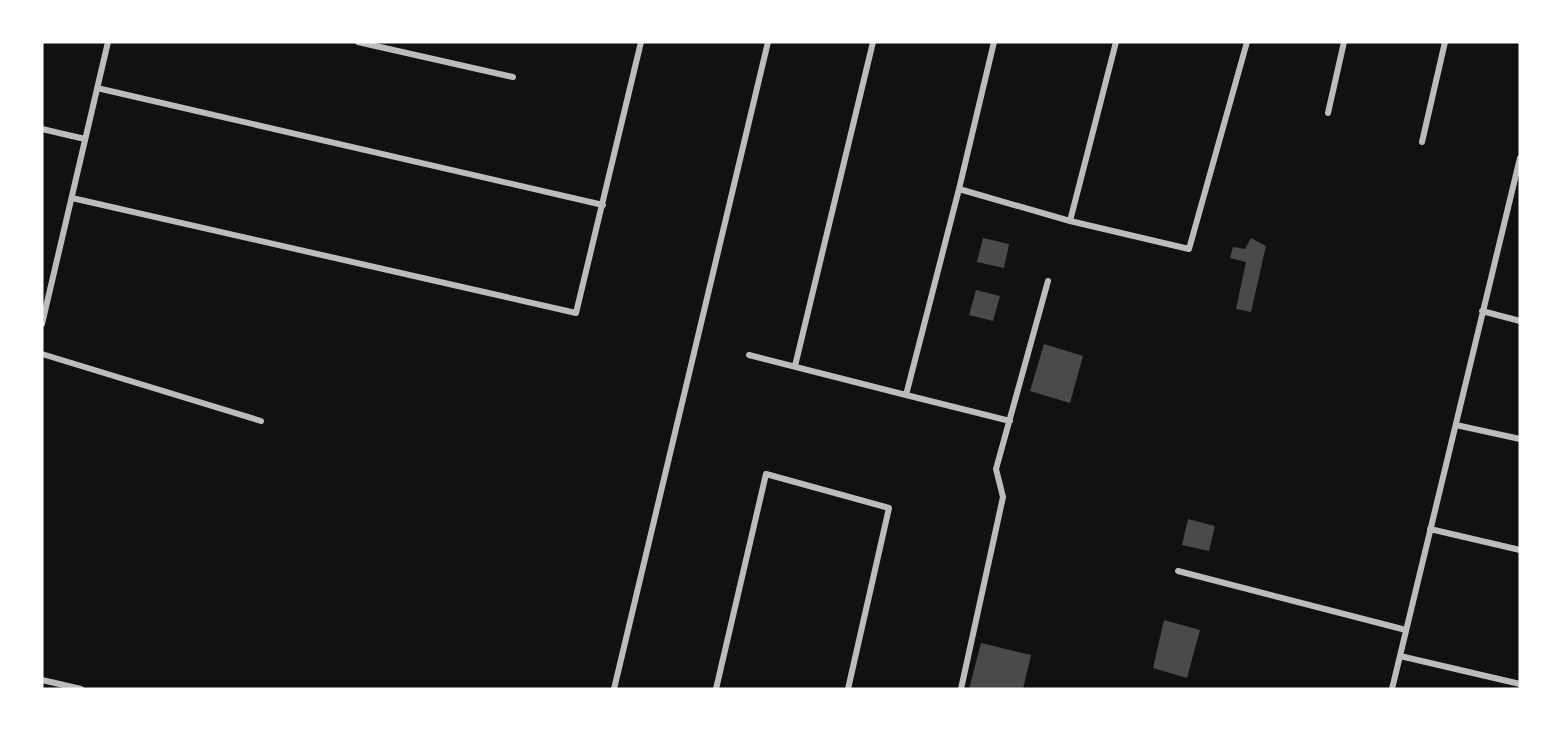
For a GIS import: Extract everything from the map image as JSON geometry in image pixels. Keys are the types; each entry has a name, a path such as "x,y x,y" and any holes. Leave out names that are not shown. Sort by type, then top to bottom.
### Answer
{"street":[{"path":"42,324 108,42"},
{"path":"358,42 513,77"},
{"path":"72,198 576,313 641,42"},
{"path":"614,689 768,42"},
{"path":"795,366 873,42"},
{"path":"906,395 994,42"},
{"path":"1070,221 1116,42"},
{"path":"959,189 1070,221 1189,249 1247,42"},
{"path":"1328,113 1344,42"},
{"path":"1422,142 1445,42"},
{"path":"97,88 603,205"},
{"path":"42,129 85,139"},
{"path":"1392,689 1520,158"},
{"path":"961,689 1003,496 996,469 1048,281"},
{"path":"1482,311 1520,321"},
{"path":"42,354 261,421"},
{"path":"748,355 1010,421"},
{"path":"1456,425 1520,439"},
{"path":"716,689 766,474 889,508 848,689"},
{"path":"1430,530 1520,549"},
{"path":"1178,571 1406,630"},
{"path":"1400,656 1520,684"},
{"path":"42,680 81,689"}],"building":[{"path":"983,238 1009,244 1004,268 977,262"},
{"path":"1251,238 1266,246 1251,312 1236,309 1246,262 1230,258 1233,247 1245,249"},
{"path":"976,290 1000,296 993,321 969,315"},
{"path":"1044,344 1083,356 1070,403 1030,391"},
{"path":"1188,519 1215,526 1209,551 1182,545"},
{"path":"1164,620 1200,630 1187,678 1153,668"},
{"path":"981,643 1031,655 1023,689 969,689"}]}
